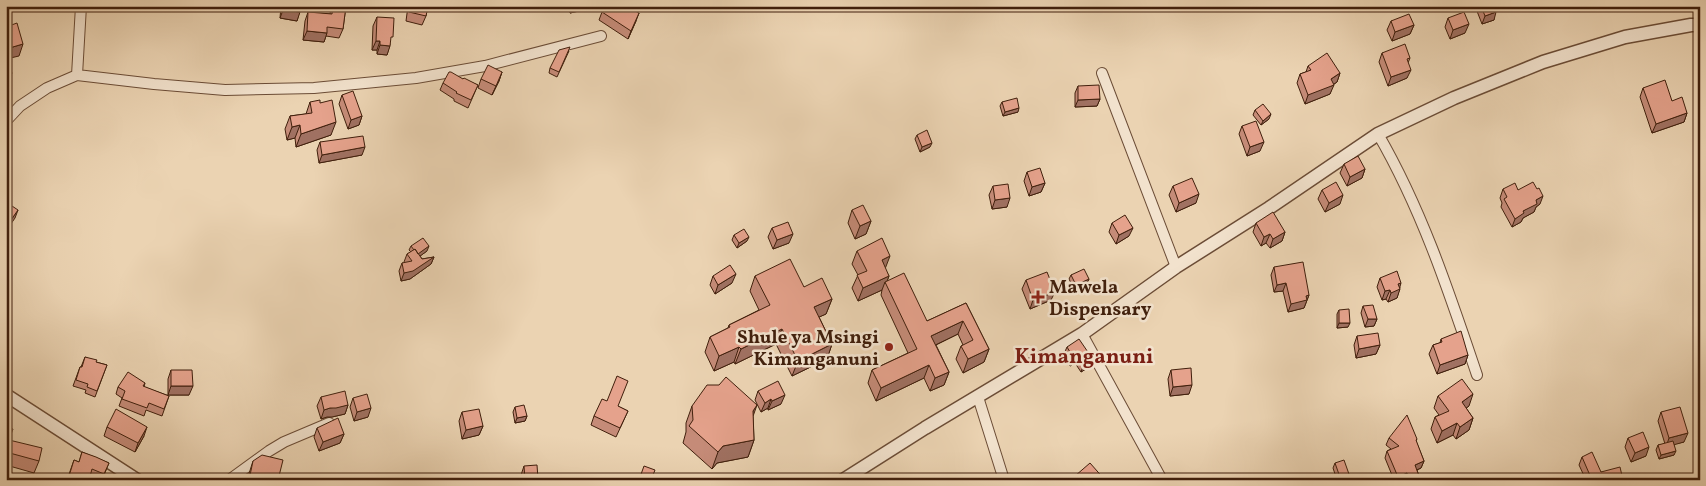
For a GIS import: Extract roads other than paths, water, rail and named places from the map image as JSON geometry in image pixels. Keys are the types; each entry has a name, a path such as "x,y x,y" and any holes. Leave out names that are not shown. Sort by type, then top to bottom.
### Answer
{"street":[{"path":"76,75 80,6"},
{"path":"844,480 1082,334 1176,267 1269,208 1378,134 1454,98 1543,62 1624,37 1700,25"},
{"path":"6,120 20,106 47,88 76,75 225,90 314,88 416,78 485,66 601,36"},
{"path":"1102,73 1176,267"},
{"path":"1378,134 1396,164 1425,229 1477,375"},
{"path":"1082,334 1162,480"},
{"path":"6,395 137,480"},
{"path":"978,397 1004,480"},
{"path":"228,480 284,442 329,422"}],"place":[{"name":"Mawela Dispensary","path":"1038,297"},
{"name":"Shule ya Msingi Kimanganuni","path":"889,347"}],"district":[{"name":"Kimanganuni","path":"1084,356"}]}
